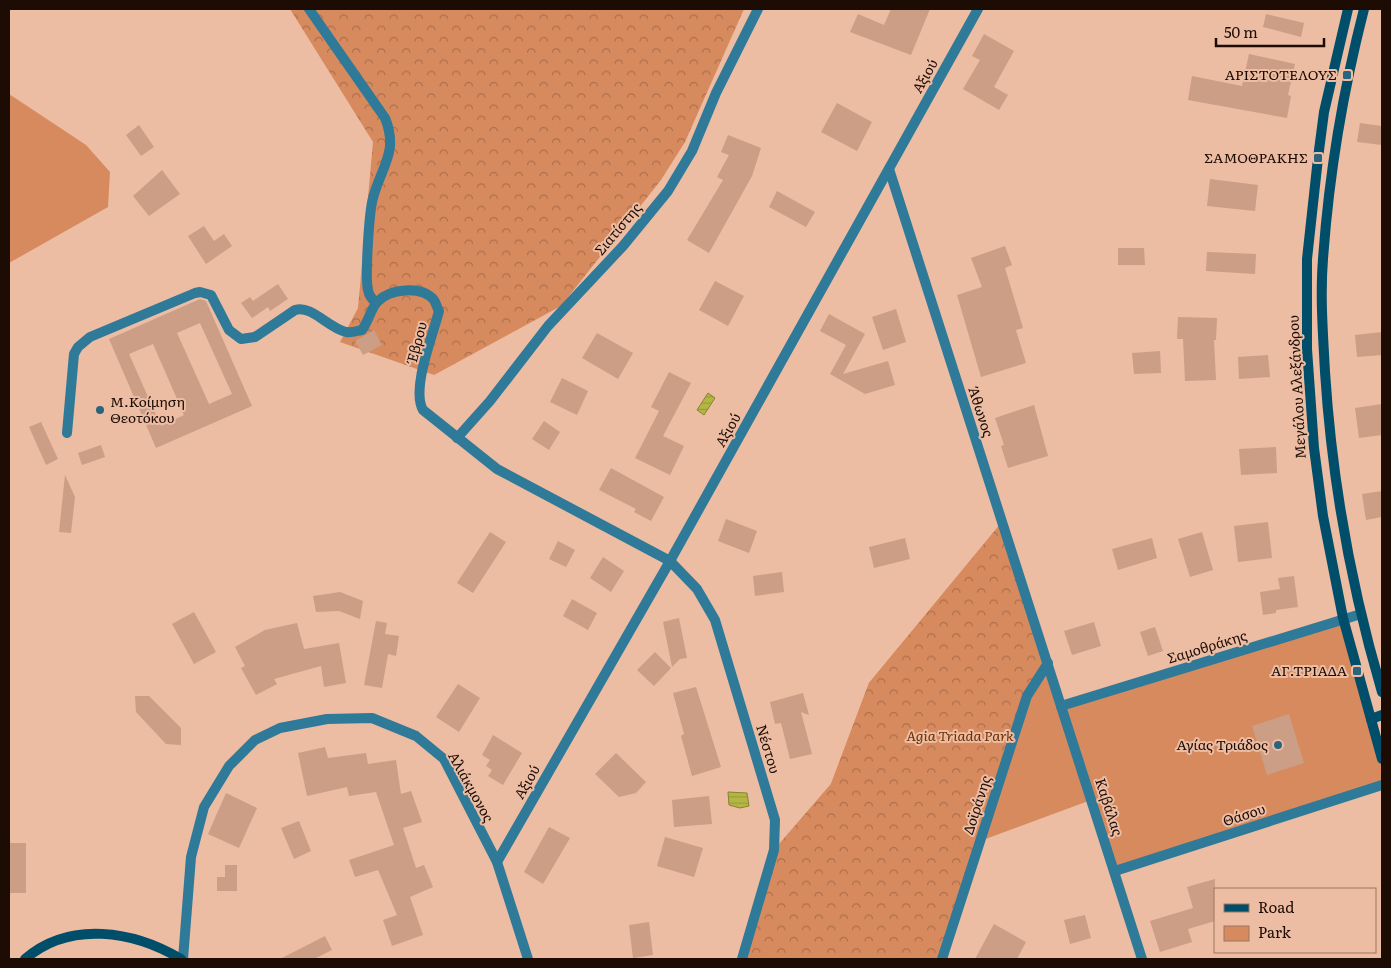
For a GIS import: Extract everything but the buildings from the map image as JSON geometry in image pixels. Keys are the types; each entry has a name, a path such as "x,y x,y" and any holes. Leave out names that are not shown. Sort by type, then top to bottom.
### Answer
{"street":[{"path":"67,433 74,354 83,341 200,292 211,296 229,330 241,339 255,337 295,310 302,308 309,309 325,323 348,332 362,330 376,303 368,289 371,208 376,189 390,154 388,127 384,118 309,9"},
{"name":"Σιατίστης","path":"457,438 496,393 548,326 623,246 668,190 692,151 720,84 758,9"},
{"name":"Αξιού","path":"497,862 670,561 978,9"},
{"name":"Μεγάλου Αλεξάνδρου","path":"1348,9 1324,112 1320,140 1308,258 1306,309 1314,448 1323,516 1343,618 1382,759"},
{"name":"Μεγάλου Αλεξάνδρου","path":"1364,9 1340,114 1323,259 1322,314 1326,390 1340,512 1361,614 1381,686"},
{"name":"Άθωνος","path":"889,169 1048,663"},
{"name":"Έβρου","path":"376,303 387,294 404,291 424,294 434,300 439,311 420,381 419,403 435,422 497,469 670,561"},
{"name":"Νέστου","path":"670,561 698,589 715,620 774,820 774,850 742,959"},
{"name":"Σαμοθράκης","path":"1061,706 1361,614"},
{"name":"Καβάλας","path":"1048,663 1142,959"},
{"name":"Δοϊράνης","path":"942,959 1027,696 1048,663"},
{"path":"1362,689 1381,686"},
{"path":"1371,719 1382,715"},
{"name":"Αλιάκμονος","path":"182,959 191,857 204,807 229,766 256,740 280,728 327,718 372,718 416,736 444,760 497,862 528,959"},
{"name":"Θάσου","path":"1115,871 1382,785"},
{"path":"25,959 34,951 51,943 89,934 137,938 160,947 182,959"}],"green space":[{"path":"290,9 744,9 685,142 661,180 561,306 434,375 340,342 358,308 373,142"},
{"path":"9,94 86,145 110,172 108,207 9,263"},
{"name":"Agia Triada Park","path":"1002,522 1062,706 1343,618 1382,759 1382,785 1115,871 1091,800 980,841 774,850 831,784 869,683"},
{"path":"1002,522 1048,663 1027,696 942,959 742,959 774,850 831,784 869,683"}],"shaded area":[{"path":"708,393 715,398 704,415 697,410"},
{"path":"728,792 747,793 749,806 740,808 729,805"}],"place":[{"name":"ΑΡΙΣΤΟΤΕΛΟΥΣ","path":"1347,75"},
{"name":"ΣΑΜΟΘΡΑΚΗΣ","path":"1318,158"},
{"name":"Μ.Κοίμηση Θεοτόκου","path":"100,410"},
{"name":"ΑΓ.ΤΡΙΑΔΑ","path":"1357,671"},
{"name":"Αγίας Τριάδος","path":"1278,745"}]}
